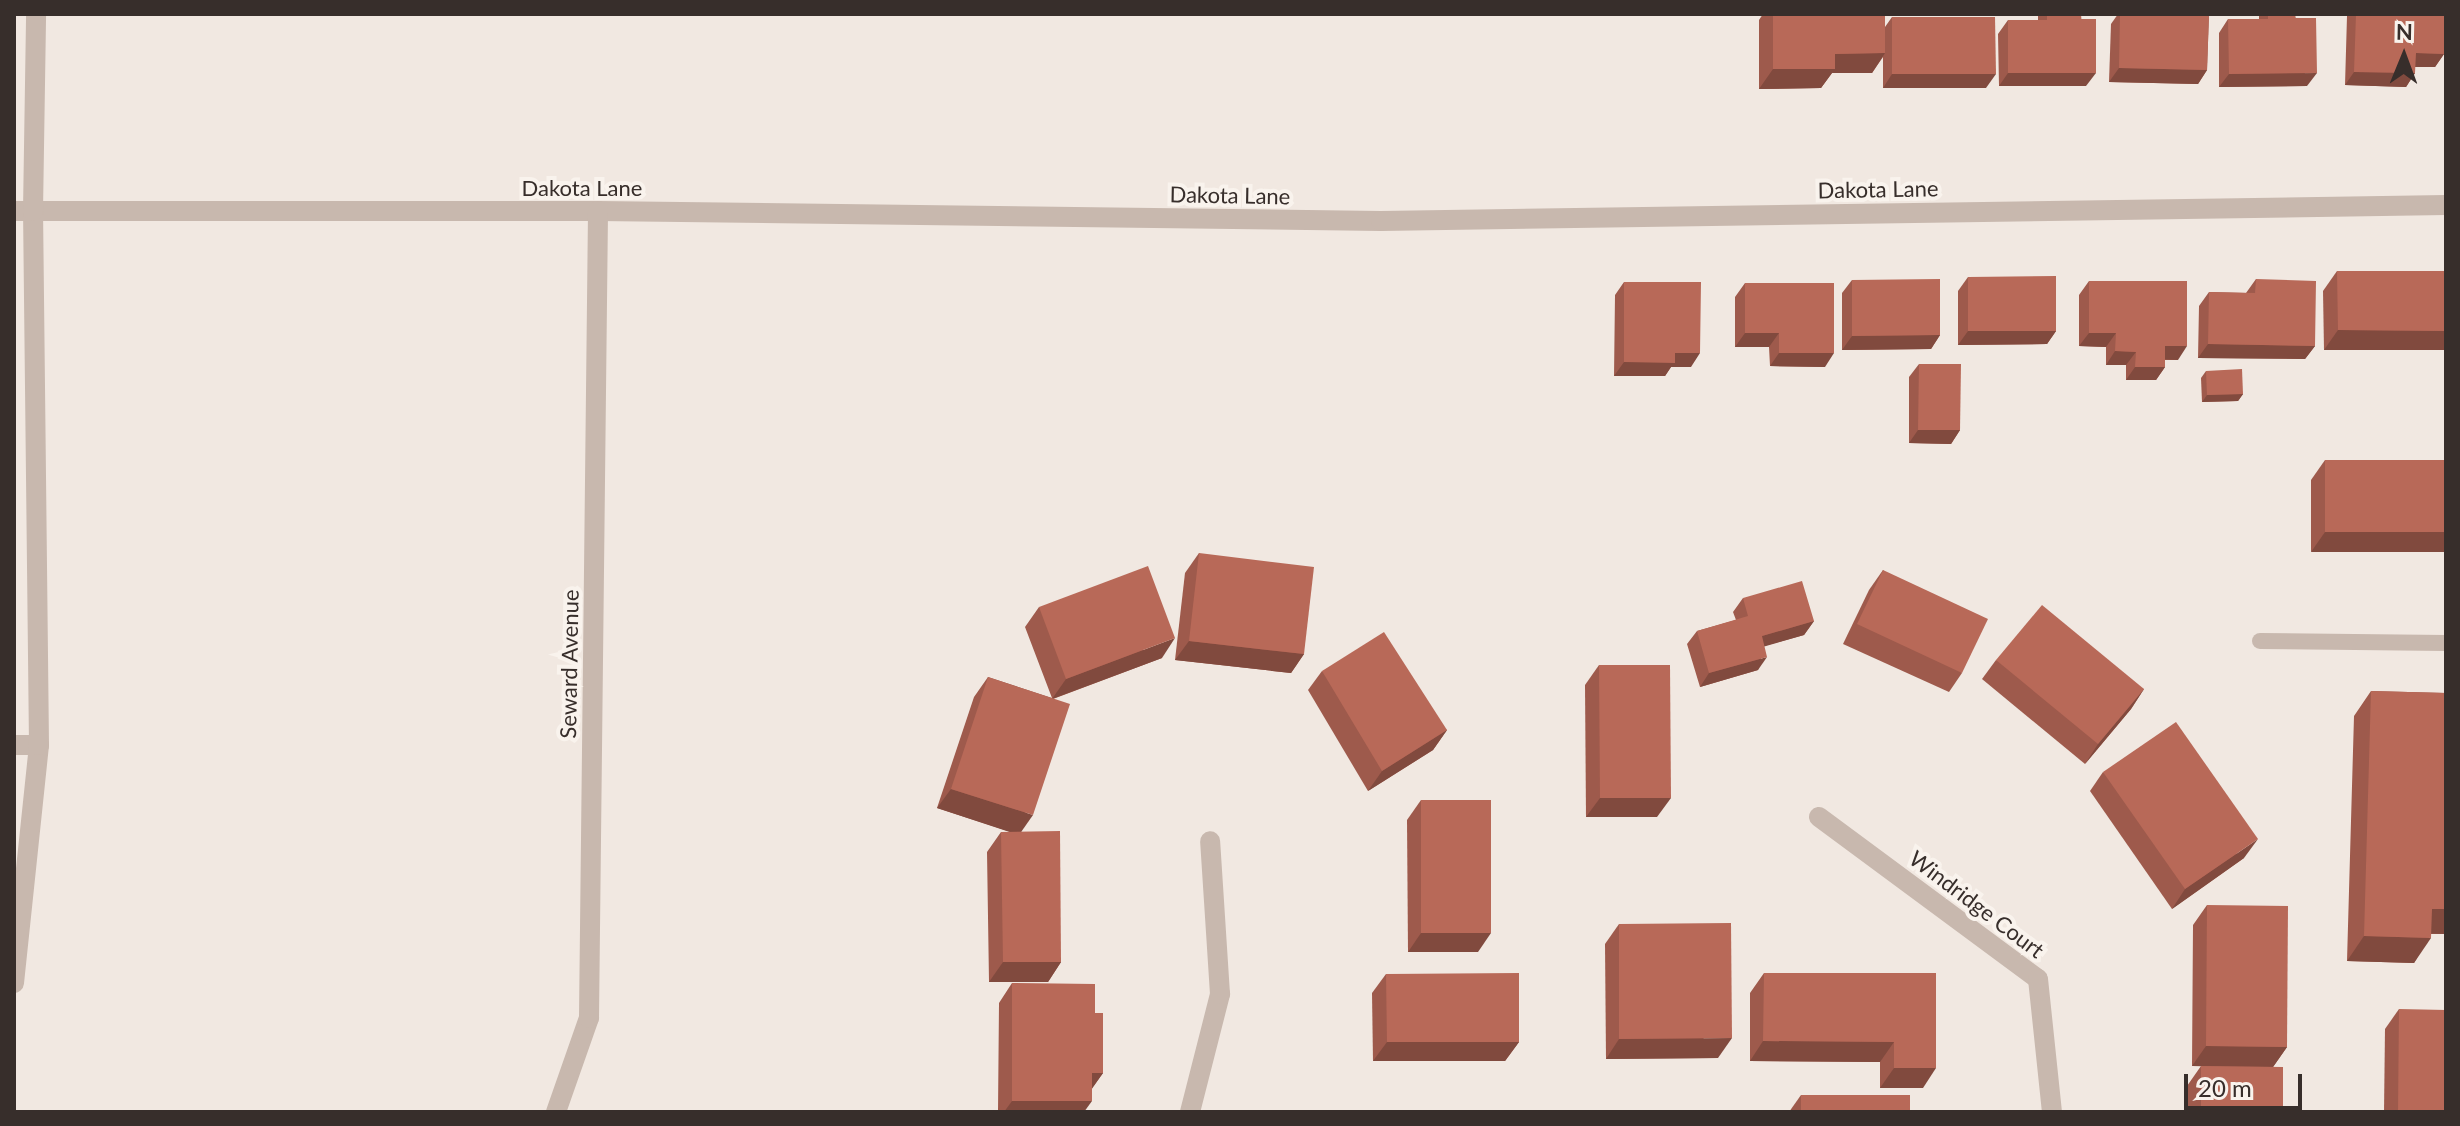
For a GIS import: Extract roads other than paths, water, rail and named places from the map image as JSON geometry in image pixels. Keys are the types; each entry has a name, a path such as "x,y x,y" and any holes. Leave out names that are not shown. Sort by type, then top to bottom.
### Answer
{"street":[{"path":"14,983 39,745 24,211 36,14"},
{"name":"Dakota Lane","path":"24,211 598,211 1381,221 2446,205"},
{"name":"Seward Avenue","path":"556,1112 589,1018 598,211"},
{"path":"14,745 39,745"},
{"name":"Windridge Court","path":"1819,817 2038,979 2052,1112"},
{"path":"1190,1112 1220,994 1210,841"}],"lane":[{"path":"2260,641 2446,643"}]}
